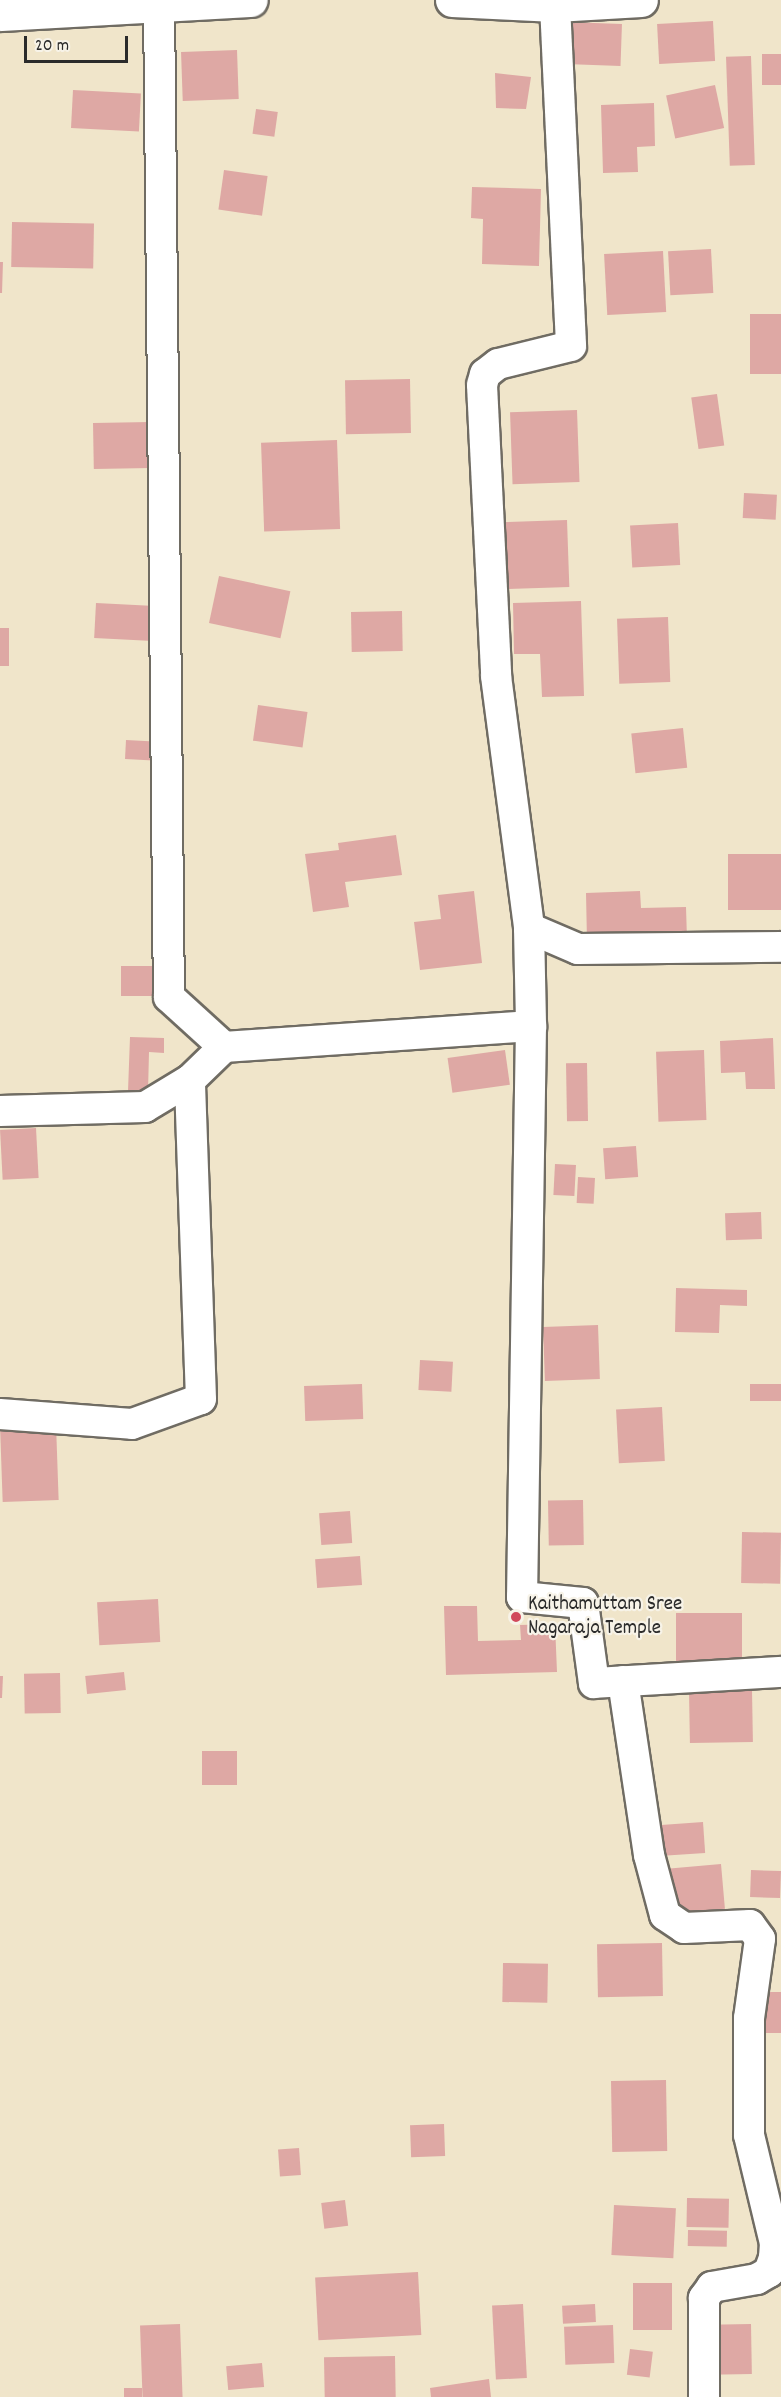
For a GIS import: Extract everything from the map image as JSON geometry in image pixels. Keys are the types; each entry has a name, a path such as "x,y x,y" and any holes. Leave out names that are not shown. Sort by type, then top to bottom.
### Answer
{"main road":[{"path":"0,14 159,2 251,0"},
{"path":"452,0 555,5 641,0"}],"street":[{"path":"159,2 170,996 224,1047"},
{"path":"555,5 571,346 498,364 485,374 482,385 496,676 529,928 531,1026 522,1597 583,1603 594,1683 781,1672"},
{"path":"529,928 578,948 781,947"},
{"path":"0,1111 145,1107 190,1080 224,1047 531,1026"},
{"path":"0,1414 132,1424 201,1399 190,1080"},
{"path":"623,1681 649,1855 664,1915 684,1928 750,1925 760,1939 749,2018 749,2135 775,2243 774,2258 769,2272 757,2279 712,2287 704,2298 704,2397"}],"building":[{"path":"713,21 715,61 659,64 657,24"},
{"path":"567,22 622,24 621,66 566,64"},
{"path":"237,50 239,99 183,101 181,52"},
{"path":"762,54 781,54 781,85 762,85"},
{"path":"751,56 755,165 730,166 726,57"},
{"path":"495,73 531,77 526,109 496,108"},
{"path":"715,85 724,128 675,138 666,95"},
{"path":"73,90 141,94 139,132 71,128"},
{"path":"654,103 655,146 637,147 638,172 603,173 601,105"},
{"path":"256,109 278,112 274,137 253,134"},
{"path":"224,170 268,176 262,216 218,210"},
{"path":"472,187 541,189 539,266 482,264 483,219 471,218"},
{"path":"12,222 94,223 93,268 11,267"},
{"path":"711,249 713,293 670,295 668,251"},
{"path":"663,251 666,312 607,315 604,254"},
{"path":"0,262 3,262 2,293 0,293"},
{"path":"750,314 781,314 781,374 750,374"},
{"path":"410,379 411,433 346,434 345,380"},
{"path":"717,394 724,445 698,449 691,398"},
{"path":"577,410 580,482 513,484 510,412"},
{"path":"150,422 151,468 94,469 93,423"},
{"path":"337,440 340,529 264,532 261,443"},
{"path":"744,493 777,495 776,520 743,518"},
{"path":"567,520 569,587 501,589 499,522"},
{"path":"678,523 680,565 632,567 630,526"},
{"path":"219,576 290,591 280,638 209,623"},
{"path":"581,601 584,696 542,697 540,654 514,654 513,603"},
{"path":"96,603 150,606 148,641 94,638"},
{"path":"402,611 403,651 352,652 351,612"},
{"path":"668,617 670,682 619,684 617,619"},
{"path":"0,628 9,628 9,666 0,666"},
{"path":"258,705 308,712 303,748 253,741"},
{"path":"683,728 687,768 635,773 631,733"},
{"path":"126,740 159,742 158,761 125,759"},
{"path":"396,835 402,875 345,882 349,907 313,912 305,854 339,850 338,843"},
{"path":"728,854 781,854 781,910 728,910"},
{"path":"474,891 482,963 420,970 414,922 441,919 438,895"},
{"path":"640,891 641,908 686,907 687,939 587,942 586,893"},
{"path":"121,966 155,966 155,996 121,996"},
{"path":"130,1037 164,1038 164,1053 149,1052 148,1092 128,1091"},
{"path":"773,1038 775,1089 746,1089 745,1072 721,1073 720,1041"},
{"path":"505,1050 510,1085 452,1093 448,1058"},
{"path":"704,1050 706,1120 658,1122 656,1052"},
{"path":"566,1063 587,1063 588,1121 567,1121"},
{"path":"36,1128 39,1178 3,1180 0,1130"},
{"path":"636,1146 638,1177 605,1179 603,1148"},
{"path":"555,1164 576,1165 574,1196 553,1195"},
{"path":"578,1177 595,1178 594,1204 577,1203"},
{"path":"761,1212 762,1239 726,1240 725,1213"},
{"path":"676,1288 747,1290 747,1306 720,1305 719,1333 675,1332"},
{"path":"598,1325 600,1379 545,1381 543,1327"},
{"path":"420,1360 453,1362 451,1392 418,1390"},
{"path":"362,1384 363,1419 305,1421 304,1386"},
{"path":"750,1384 781,1384 781,1401 750,1401"},
{"path":"662,1407 665,1461 619,1463 616,1409"},
{"path":"56,1424 59,1500 3,1502 0,1426"},
{"path":"583,1500 584,1545 549,1546 548,1501"},
{"path":"350,1511 352,1543 321,1545 319,1513"},
{"path":"742,1532 781,1533 780,1584 741,1583"},
{"path":"360,1556 362,1585 317,1588 315,1559"},
{"path":"158,1599 160,1642 99,1645 97,1602"},
{"path":"444,1606 477,1606 478,1641 521,1640 520,1625 555,1624 557,1672 446,1675"},
{"path":"676,1613 742,1613 742,1661 676,1661"},
{"path":"124,1672 126,1690 87,1694 85,1676"},
{"path":"60,1673 61,1713 25,1714 24,1674"},
{"path":"0,1676 3,1676 2,1698 0,1698"},
{"path":"752,1690 753,1742 690,1743 689,1691"},
{"path":"202,1751 237,1751 237,1785 202,1785"},
{"path":"703,1822 705,1853 663,1856 661,1825"},
{"path":"721,1864 725,1909 671,1914 667,1869"},
{"path":"751,1870 781,1871 780,1898 750,1897"},
{"path":"662,1943 663,1996 598,1997 597,1944"},
{"path":"503,1963 548,1964 547,2003 502,2002"},
{"path":"758,1992 781,1992 781,2033 758,2033"},
{"path":"666,2080 667,2151 612,2152 611,2081"},
{"path":"444,2124 445,2156 411,2157 410,2125"},
{"path":"299,2148 301,2175 280,2176 278,2149"},
{"path":"687,2198 729,2199 728,2228 686,2227"},
{"path":"345,2200 348,2226 324,2229 321,2203"},
{"path":"614,2205 676,2208 673,2258 611,2255"},
{"path":"688,2230 727,2231 727,2247 688,2246"},
{"path":"418,2272 421,2335 318,2340 315,2277"},
{"path":"633,2283 672,2283 672,2330 633,2330"},
{"path":"523,2304 527,2378 496,2380 492,2306"},
{"path":"595,2304 596,2322 563,2324 562,2306"},
{"path":"180,2324 183,2397 143,2397 140,2325"},
{"path":"751,2324 752,2374 710,2375 709,2325"},
{"path":"613,2325 614,2363 565,2365 564,2327"},
{"path":"630,2349 653,2352 650,2378 627,2375"},
{"path":"395,2356 396,2397 325,2397 324,2357"},
{"path":"262,2363 264,2387 228,2390 226,2366"},
{"path":"489,2379 491,2397 431,2397 430,2388"},
{"path":"124,2388 142,2388 142,2397 124,2397"}],"place":[{"name":"Kaithamuttam Sree Nagaraja Temple","path":"516,1617"}]}
